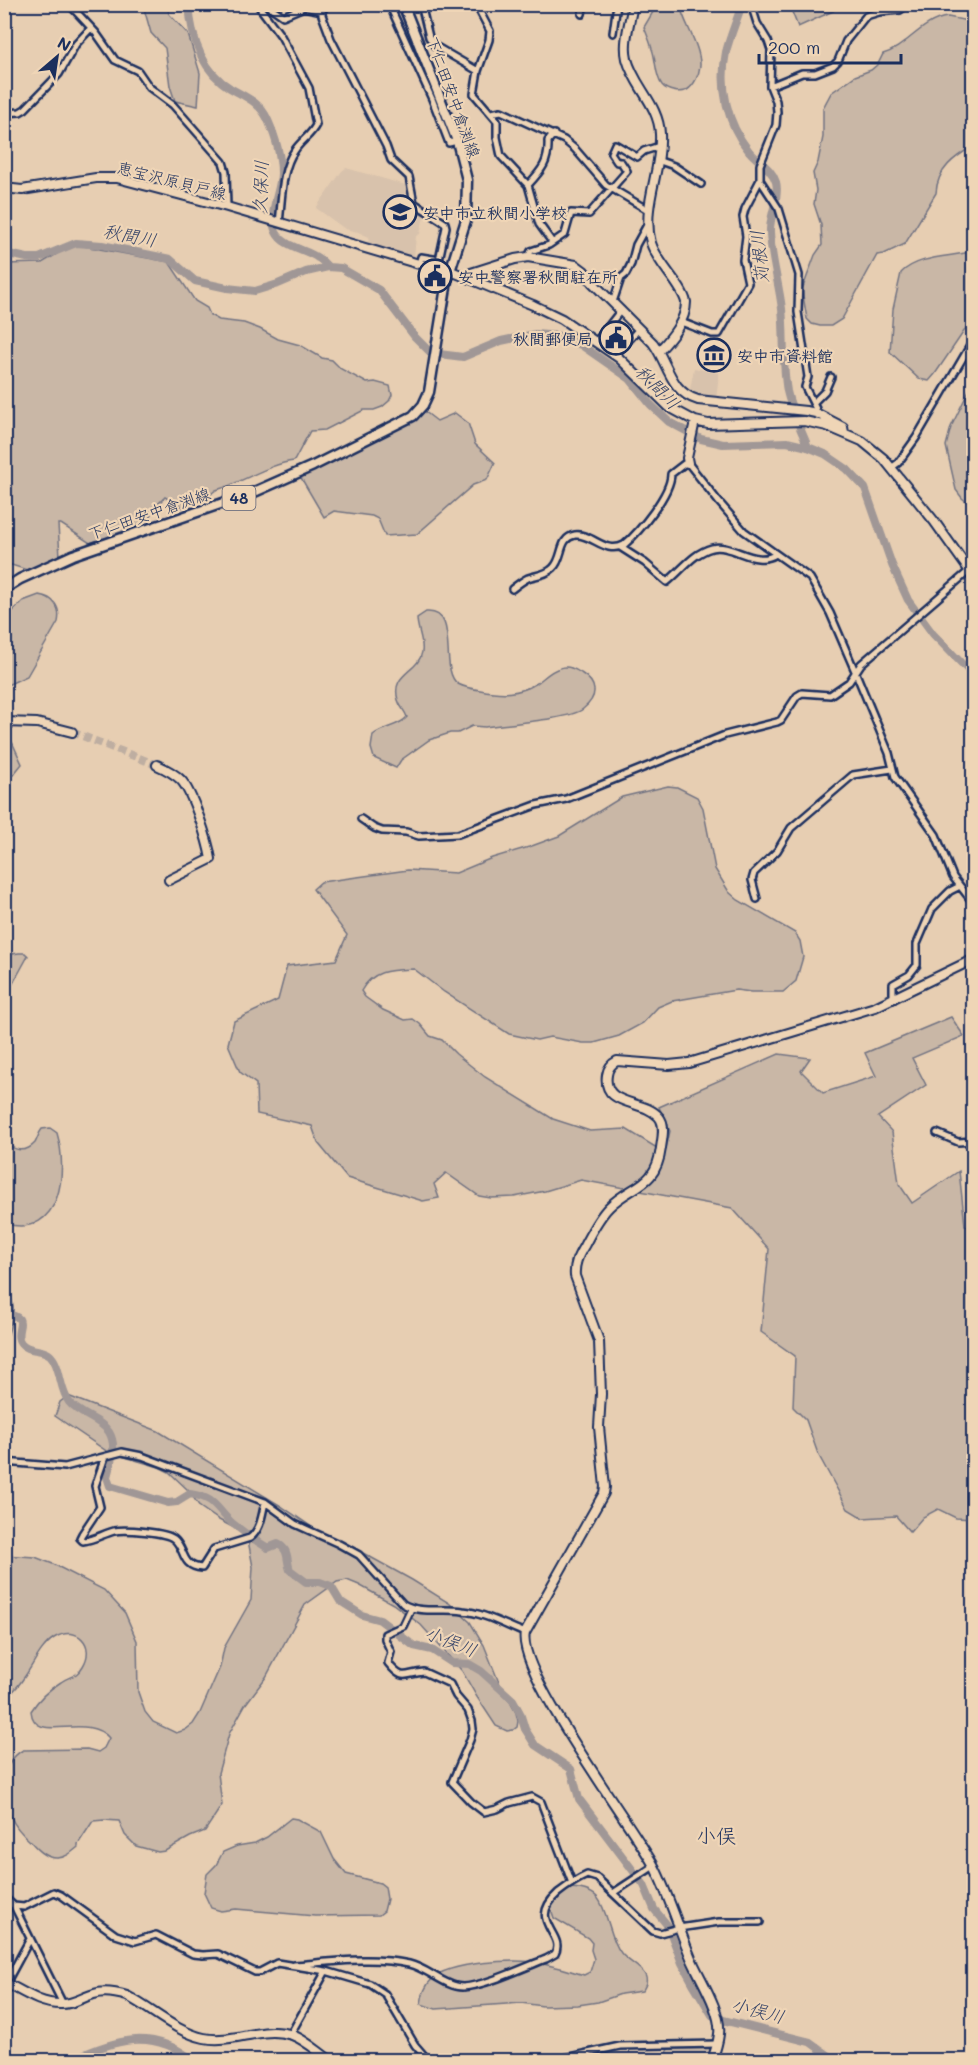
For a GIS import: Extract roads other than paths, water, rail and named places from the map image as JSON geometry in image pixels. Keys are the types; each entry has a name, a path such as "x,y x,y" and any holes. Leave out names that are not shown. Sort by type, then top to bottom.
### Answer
{"main road":[{"name":"下仁田安中倉渕線","path":"4,589 27,575 73,555 252,493 313,466 413,416 427,399 447,281 463,232 467,180 457,141 436,97 403,4"}],"street":[{"path":"69,4 115,60 138,71 149,87 172,105 223,162 226,172 226,207"},
{"path":"257,4 279,32 309,88 316,125 290,159 275,222"},
{"path":"266,4 283,16 307,6 322,11"},
{"path":"322,11 327,4"},
{"path":"389,4 436,97"},
{"path":"421,4 428,32 435,46 478,71"},
{"path":"480,4 480,12 490,31 474,94 498,124 497,137 501,156 528,185 540,224 552,242"},
{"path":"582,14 584,4"},
{"path":"613,33 617,4"},
{"path":"633,4 626,48 628,61 658,119 660,146 648,210 648,224 652,246 685,298 686,307 681,322 659,351"},
{"path":"681,322 712,334 719,334 748,283 743,260 746,236 743,217 760,180 761,163 776,125 776,101 771,86 771,50 757,23 751,4"},
{"path":"771,86 802,73 815,73 833,66 838,61 846,41 866,16 900,10 906,5"},
{"path":"322,11 331,39 391,160 409,177 414,203 445,223 439,260 421,257 419,264"},
{"path":"4,113 20,112 25,109 59,74 76,44 91,28"},
{"path":"490,113 501,111 554,134 575,148 612,190 648,210"},
{"path":"528,185 547,161 548,141 554,134"},
{"path":"528,257 531,251 565,234 571,213 589,214 627,171 611,153 615,144 636,157 644,151 660,146"},
{"path":"657,160 674,166 701,184"},
{"name":"恵宝沢原貝戸線","path":"4,188 22,190 96,178 117,178 226,207 469,278 552,315 596,342 615,355 669,407 694,425 804,421 827,426 862,441 876,451 891,468 971,574"},
{"path":"760,180 779,209 798,275 798,312 808,377 805,387 816,414"},
{"path":"613,302 621,278 631,264 636,244 648,224"},
{"name":"恵宝沢原貝戸線","path":"469,278 471,273 528,257 576,266 584,271 659,351 677,387 690,398 793,409 816,414 843,427 844,433"},
{"path":"596,342 621,310"},
{"path":"615,355 638,330"},
{"path":"891,468 898,463 916,438 974,339"},
{"path":"813,403 825,391 831,377"},
{"path":"694,425 688,463 744,531 810,578 830,613 855,671 889,753 892,769 900,787 941,843 953,877 974,904"},
{"path":"620,547 650,518 671,481 670,474 688,463"},
{"path":"512,589 526,579 547,573 559,559 563,545 568,538 580,535 605,546 620,547 645,563 667,582 693,557 712,548 722,548 759,558 776,554"},
{"path":"361,819 382,831 406,832 419,836 458,834 536,805 566,799 725,735 782,720 797,696 802,693 830,695 849,682 855,671 930,605 971,574"},
{"path":"4,722 37,723 72,732"},
{"path":"157,765 181,780 188,791 211,859 169,880"},
{"path":"757,899 754,873 777,851 790,828 853,775 892,769"},
{"path":"893,1000 893,984 909,975 917,965 917,941 932,909 950,891 960,886"},
{"path":"712,2061 719,2029 715,2011 654,1866 591,1770 539,1683 526,1653 524,1640 525,1633 604,1493 605,1487 599,1427 601,1394 599,1341 575,1276 575,1265 597,1223 609,1206 648,1179 657,1169 660,1157 663,1134 659,1117 647,1108 618,1099 610,1092 606,1077 610,1065 617,1061 669,1065 689,1063 856,1013 893,1000 974,959"},
{"path":"937,1133 958,1142 974,1141"},
{"path":"4,1462 64,1467 128,1452 265,1502 295,1524 359,1555 403,1604 411,1609 465,1611 525,1633"},
{"path":"105,1457 95,1486 100,1507 82,1534 80,1538 83,1541 116,1531 167,1536 175,1539 190,1564 202,1568 214,1549 250,1538 255,1534 265,1502"},
{"path":"411,1609 403,1626 385,1634 384,1639 391,1652 388,1663 403,1676 424,1672 450,1684 470,1713 473,1732 452,1782 471,1802 488,1813 509,1803 532,1797 540,1802 572,1883"},
{"path":"613,1893 654,1866"},
{"path":"294,1965 362,1961 400,1962 420,1967 454,1985 470,1986 551,1957 557,1948 548,1925 545,1909 550,1901 572,1883 587,1875 597,1878 653,1931 660,1933 719,1922 760,1922"},
{"path":"14,1906 24,1907 54,1892 116,1935 129,1940 135,1941 156,1935 194,1953 218,1954 255,1972 260,1972 277,1963 326,1971 370,1984 380,1990 415,2045 428,2061"},
{"path":"4,1897 14,1906 63,2004"},
{"path":"30,1939 5,1984 42,2001 63,2004 75,2002 95,1993 116,1993 136,2001 174,2025 201,2037 220,2040 266,2033 290,2035 306,2043 330,2061"},
{"path":"290,2035 326,1971"},
{"path":"556,2061 620,2046 717,2044"}],"waterway":[{"name":"久保川","path":"189,4 195,40 205,62 220,81 257,104 271,126 281,166 273,218 276,232 284,241 313,255 328,267"},
{"name":"苅根川","path":"742,4 726,52 724,92 730,117 741,140 771,173 776,182 777,194 770,232 782,309 785,381 791,405 808,447"},
{"name":"秋間川","path":"4,253 39,258 76,243 102,245 170,259 195,281 255,291 306,272 328,267 341,268 379,290 415,337 431,353 463,357 501,341 535,334 560,336 581,345 630,379 650,404 669,422 701,439 723,444 787,442 825,454 847,469 865,488 892,565 908,600 933,634 974,676"},
{"name":"小俣川","path":"4,1314 13,1315 20,1321 18,1334 24,1346 43,1351 54,1359 63,1391 73,1407 101,1424 109,1432 113,1443 107,1477 110,1486 168,1503 177,1502 190,1494 206,1498 215,1504 232,1523 268,1548 278,1544 282,1546 286,1552 290,1570 306,1582 320,1582 331,1586 340,1601 362,1615 380,1620 414,1646 432,1650 452,1663 469,1664 481,1671 513,1700 525,1729 535,1745 571,1769 579,1799 644,1885 654,1909 668,1926 682,1963 712,2015 723,2020 810,2042 835,2060"},
{"path":"71,2060 102,2047 133,2040 162,2043 192,2060"}],"tunnel":[{"path":"72,732 157,765"}],"place":[{"name":"安中市立秋間小学校","path":"400,212"},
{"name":"安中警察署秋間駐在所","path":"435,276"},
{"name":"秋間郵便局","path":"616,338"},
{"name":"安中市資料館","path":"714,355"}],"district":[{"name":"小俣","path":"716,1835"}]}
